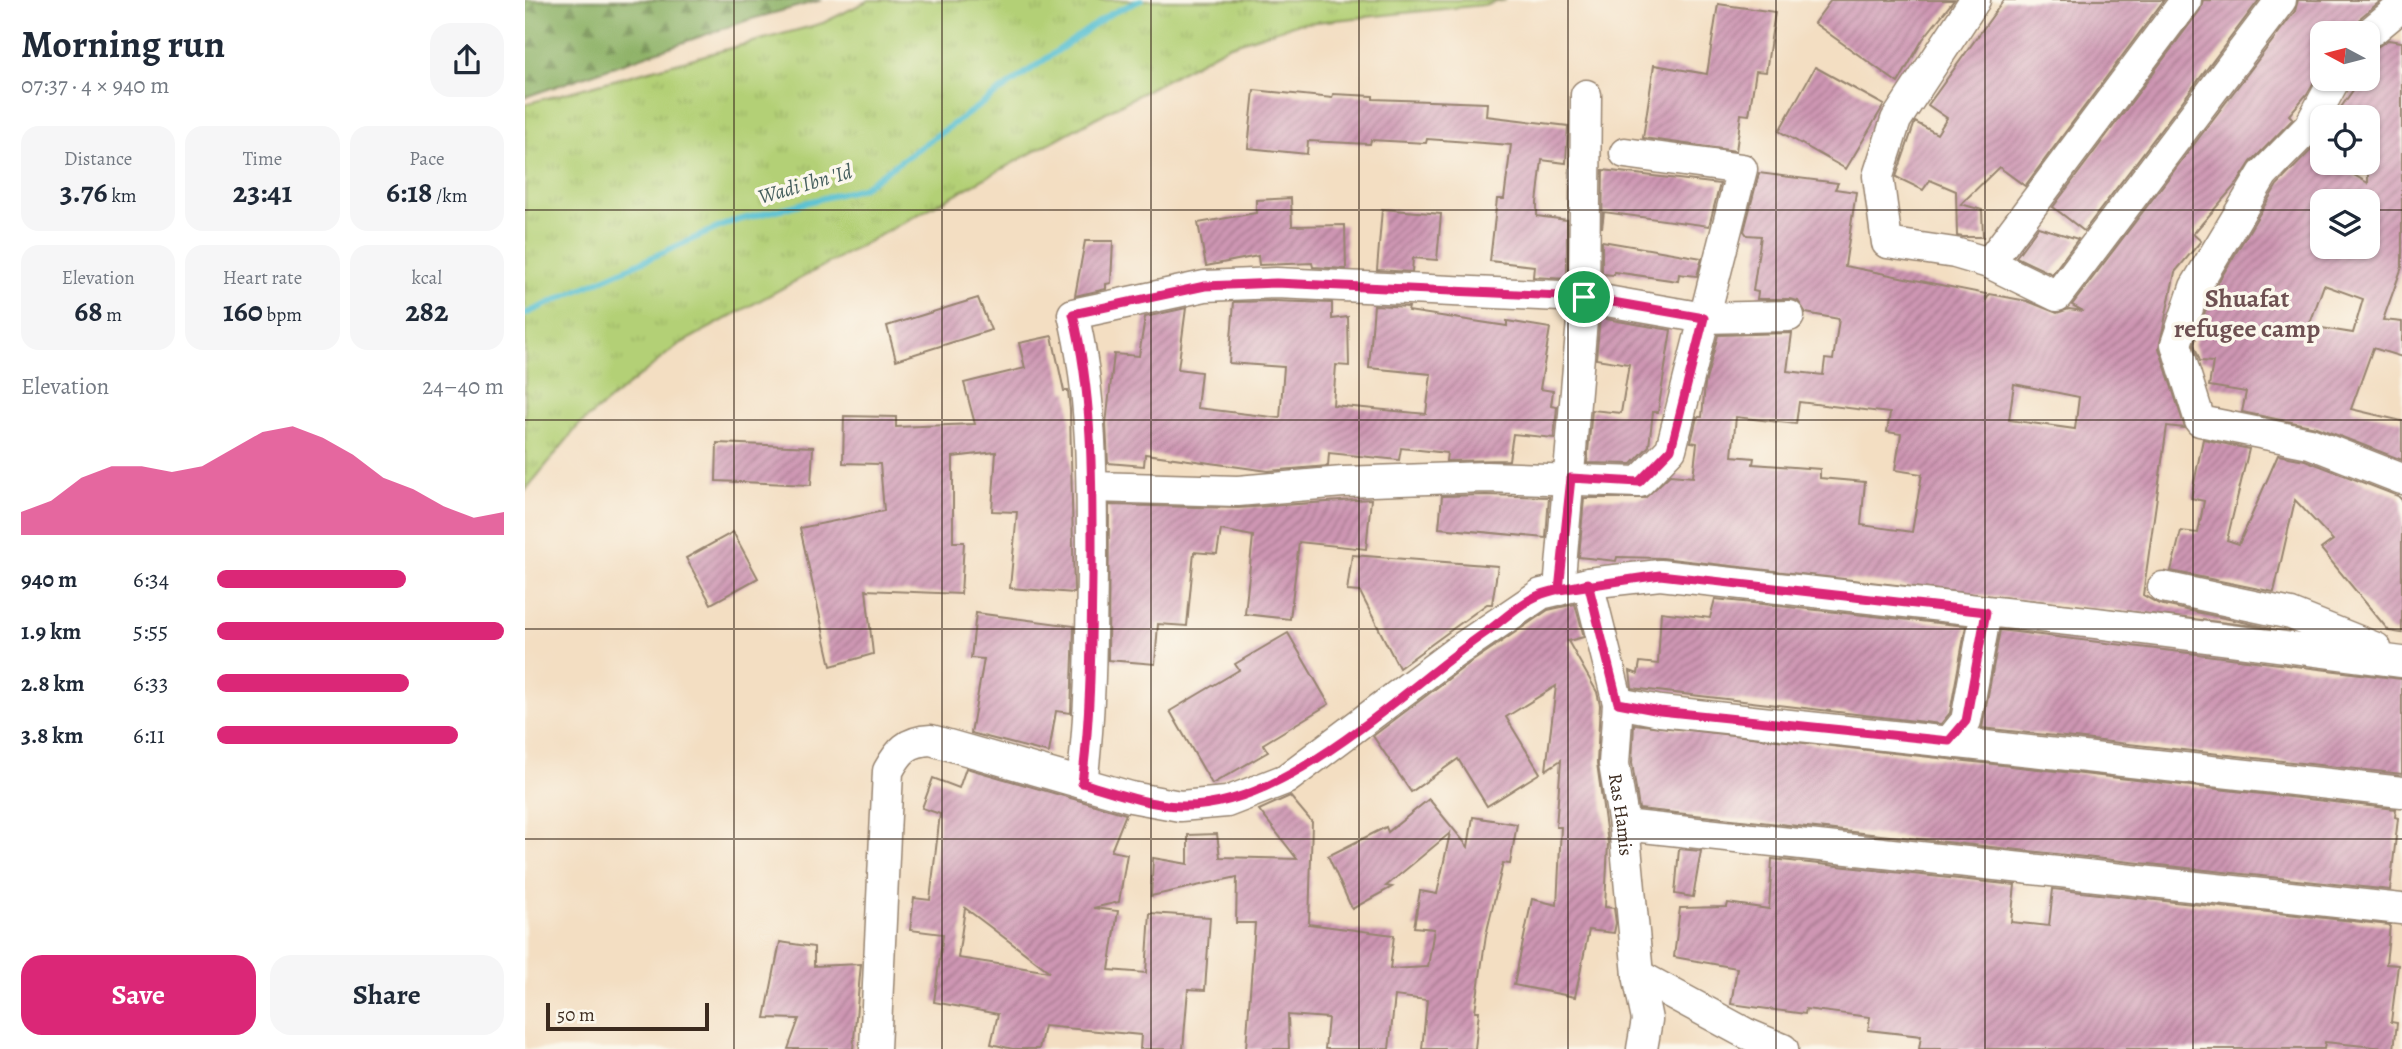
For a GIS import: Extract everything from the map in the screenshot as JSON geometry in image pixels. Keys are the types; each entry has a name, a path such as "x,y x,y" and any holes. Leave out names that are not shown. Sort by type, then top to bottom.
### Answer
{"street":[{"path":"1975,0 1896,120 1878,176 1887,243 1955,254 1989,263 2057,296 2281,0"},
{"path":"1989,263 2186,0"},
{"path":"2381,32 2402,6"},
{"path":"2328,91 2309,127 2263,174 2236,216 2195,287 2176,344 2200,421 2310,443 2402,479"},
{"path":"1559,590 1571,478 1584,297 1585,95"},
{"path":"1092,486 1238,491 1343,482 1571,478 1639,482 1671,449 1742,169 1625,153"},
{"path":"1082,783 1087,745 1091,646 1092,486 1081,347 1073,314 1205,286 1276,283 1584,297 1704,318 1789,316"},
{"path":"875,1049 888,771 899,752 914,740 931,740 1082,783 1180,806 1227,802 1286,779 1373,717 1454,653 1541,594 1588,583 1660,575 2402,660"},
{"name":"Ras Hamis","path":"1588,583 1618,703 1614,764 1624,825 1638,975 1647,1020 1642,1049"},
{"path":"2163,587 2291,614 2402,660"},
{"path":"1949,741 1966,721 1986,612"},
{"path":"1618,703 1660,711 2402,792"},
{"path":"1624,825 2402,910"},
{"path":"1638,975 1745,1033 1783,1049"}],"green space":[{"path":"525,0 822,0 748,20 525,97"},
{"path":"869,0 1506,0 1483,5 1296,24 1228,46 678,345 579,425 525,491 525,104 823,23"}],"building":[{"path":"1831,0 1954,0 1923,39 1898,83 1814,23"},
{"path":"2004,0 2164,0 2025,186 1999,167 1961,204 1982,210 1983,237 1957,236 1956,191 1930,180 1923,190 1896,177 1915,122 1937,134 1947,118 1928,105"},
{"path":"2203,0 2259,0 2084,231 2053,207 2200,10"},
{"path":"2298,0 2382,0 2360,21 2310,21 2310,89 2289,115 2293,119 2251,162 2238,182 2193,234 2201,241 2175,272 2159,348 2185,428 2167,426 2143,595 2159,604 2271,628 1662,558 1617,557 1616,561 1579,557 1584,498 1645,498 1670,475 1693,477 1697,443 1691,442 1697,417 1702,417 1705,384 1718,335 1792,333 1787,371 1823,375 1825,359 1833,360 1839,319 1806,313 1798,301 1757,299 1758,292 1753,291 1761,236 1747,235 1744,231 1759,173 1838,183 1835,189 1856,192 1845,266 1986,294 1986,300 1990,294 2027,301 2057,313 2069,309 2083,311 2072,305 2295,11","holes":["2014,384 2079,397 2075,429 2009,420","1799,402 1890,413 1887,432 1901,434 1895,470 1922,474 1912,532 1861,525 1865,482 1820,478 1820,469 1753,464 1754,458 1732,456 1736,417 1796,424"]},
{"path":"1718,4 1775,12 1766,72 1756,71 1749,115 1741,114 1736,151 1643,138 1654,65 1707,74"},
{"path":"2388,40 2402,42 2402,267 2383,320 2402,322 2402,357 2373,348 2351,409 2402,421 2402,460 2316,427 2242,412 2246,392 2209,386 2213,362 2200,361 2194,344 2211,294 2277,185 2310,151 2310,175 2354,175 2368,183 2368,175 2380,175 2380,105 2343,105 2352,91 2380,91 2380,45","holes":["2324,285 2363,299 2353,333 2309,326"]},
{"path":"1815,67 1884,105 1846,169 1779,131"},
{"path":"1254,90 1332,98 1333,94 1373,96 1373,99 1487,103 1486,116 1568,126 1566,163 1542,160 1537,203 1537,216 1567,220 1567,279 1533,277 1534,266 1490,261 1497,199 1504,199 1511,145 1427,139 1426,143 1371,140 1370,144 1308,141 1307,154 1248,148"},
{"path":"1603,170 1720,184 1709,226 1604,212 1602,228"},
{"path":"1291,198 1292,226 1345,225 1346,269 1313,267 1312,263 1259,265 1258,256 1206,266 1198,223 1256,213 1256,200"},
{"path":"1382,209 1441,214 1437,260 1413,258 1412,272 1377,270"},
{"path":"2038,227 2078,239 2052,274 2016,257"},
{"path":"1085,241 1113,241 1111,283 1106,284 1106,289 1075,296"},
{"path":"1602,241 1702,258 1697,276 1679,274 1678,281 1614,272 1614,275 1602,274"},
{"path":"978,298 991,330 896,360 887,326"},
{"path":"1234,302 1332,303 1332,319 1348,317 1349,366 1336,365 1333,405 1426,414 1431,374 1369,368 1374,305 1409,307 1408,311 1507,326 1507,321 1550,328 1540,389 1553,391 1551,406 1557,407 1554,438 1513,434 1509,460 1446,461 1447,453 1401,448 1399,460 1329,453 1328,466 1268,471 1145,454 1144,466 1108,463 1106,424 1114,354 1139,356 1145,317 1186,308 1178,369 1201,372 1197,408 1280,418 1284,367 1229,363"},
{"path":"1600,318 1671,330 1658,412 1653,412 1649,446 1632,464 1587,463 1592,410 1621,413 1629,364 1596,359"},
{"path":"1052,336 1064,391 1068,391 1070,410 1074,593 1010,588 1017,512 992,511 996,452 953,457 953,542 964,542 961,594 866,590 873,654 831,666 800,528 884,511 880,464 843,463 844,416 896,417 896,427 975,424 964,383 1025,368 1019,343"},
{"path":"2203,439 2249,449 2227,540 2239,544 2278,455 2305,460 2398,496 2402,500 2402,633 2389,631 2321,549 2333,540 2295,500 2274,592 2171,571 2181,531 2198,533 2204,501 2191,498"},
{"path":"717,443 813,447 811,485 716,481"},
{"path":"1442,496 1549,497 1546,538 1439,528"},
{"path":"1371,499 1366,549 1299,542 1290,619 1245,614 1253,536 1221,530 1217,554 1194,552 1187,626 1158,624 1155,664 1108,660 1109,505 1238,508"},
{"path":"733,532 758,578 711,604 686,558"},
{"path":"1352,555 1498,566 1492,604 1487,604 1399,668 1360,592 1347,591"},
{"path":"1715,599 1966,626 1950,713 1941,724 1632,688 1630,671 1638,674 1640,662 1658,664 1661,612 1710,618"},
{"path":"1575,604 1584,637 1568,641 1597,692 1600,705 1597,763 1608,843 1605,907 1614,908 1616,923 1614,933 1589,930 1575,997 1514,985 1532,899 1557,905 1561,827 1556,827 1561,760 1546,770 1556,686 1506,717 1540,773 1487,806 1458,759 1411,792 1373,736 1464,667 1548,610"},
{"path":"976,613 1074,626 1071,713 1056,711 1049,753 971,733 984,659 971,658"},
{"path":"2000,630 2402,679 2402,774 1982,728"},
{"path":"1288,633 1329,704 1263,744 1268,752 1212,784 1170,711 1239,670 1235,664"},
{"path":"1634,724 2396,809 2395,817 2398,818 2390,890 1639,809 1632,763"},
{"path":"966,768 1126,814 1111,851 1127,854 1119,902 1093,908 1118,911 1109,970 1146,973 1150,913 1210,917 1205,990 1188,989 1183,1049 1140,1049 1141,1035 1044,1026 1039,1049 1013,1049 991,1044 998,1014 934,1002 943,934 910,930 914,898 930,900 940,814 922,808 933,778 959,788","holes":["965,908 1050,972 958,958"]},
{"path":"1290,796 1312,822 1309,924 1394,935 1390,969 1428,967 1434,929 1414,927 1420,891 1437,894 1450,833 1386,886 1392,887 1352,909 1328,856 1386,827 1388,832 1429,799 1468,847 1473,817 1517,824 1510,864 1503,863 1486,935 1475,1011 1479,1011 1475,1049 1422,1049 1427,1000 1395,996 1389,1049 1325,1049 1328,1018 1288,1015 1289,1049 1246,1049 1255,923 1236,923 1237,877 1151,896 1153,858 1188,864 1188,835 1217,834 1220,857 1297,859 1259,810"},
{"path":"1679,849 1701,851 1693,897 1675,894"},
{"path":"1772,859 2015,885 2011,922 2049,926 2053,889 2390,925 2386,964 2398,965 2391,1022 2397,1023 2394,1049 2325,1042 2324,1049 1919,1049 1921,1036 1868,1030 1870,1017 1806,1009 1805,1014 1731,1004 1737,968 1674,957 1680,908 1727,907 1728,903 1769,909"},
{"path":"780,942 814,947 814,966 861,964 853,1049 788,1049 799,1019 765,1018"}],"waterway":[{"name":"Wadi Ibn 'Id","path":"525,314 731,222 862,188 1110,14 1141,0"}],"district":[{"name":"Shuafat refugee camp","path":"2247,313"}],"route":[{"path":"1584,297 1276,283 1205,286 1073,314 1081,347 1092,486 1091,646 1087,745 1082,783 1131,797 1180,806 1227,802 1286,779 1373,717 1454,653 1541,594 1559,590 1588,583 1618,703 1660,711 1949,741 1966,721 1986,612 1660,575 1588,583 1559,590 1571,478 1639,482 1671,449 1704,318 1584,297"}]}
